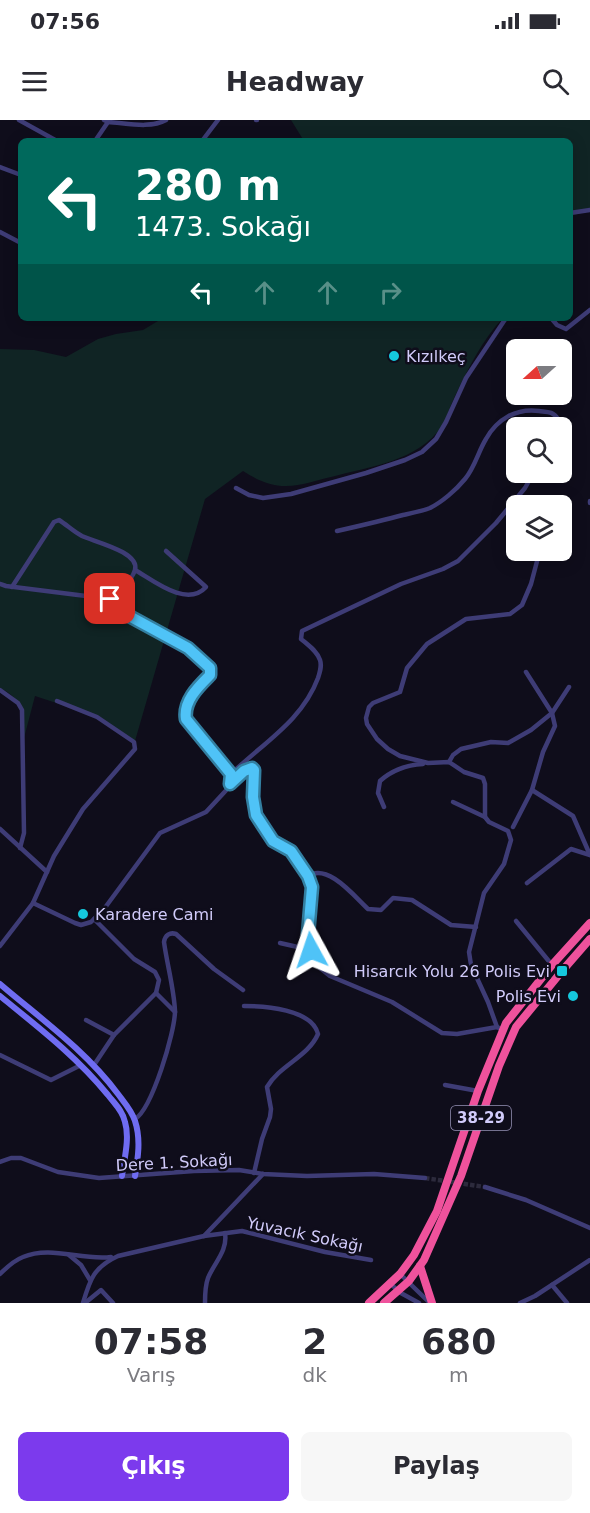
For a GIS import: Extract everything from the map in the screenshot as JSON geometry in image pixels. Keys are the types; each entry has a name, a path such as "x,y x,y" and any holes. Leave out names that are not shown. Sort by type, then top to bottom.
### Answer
{"highway":[{"name":"38-29","path":"369,1303 400,1274 414,1254 437,1211 500,1029 590,923"},
{"name":"38-29","path":"384,1303 410,1281 420,1266 445,1215 499,1066 516,1027 590,939"},
{"path":"420,1266 431,1303"}],"street":[{"path":"19,120 52,138"},
{"path":"97,138 106,121 142,125 161,123 166,120"},
{"path":"204,138 218,120"},
{"path":"0,167 18,174"},
{"path":"573,213 590,210"},
{"path":"0,232 18,241"},
{"path":"554,321 557,325 566,328 590,310"},
{"path":"236,488 249,495 264,498 291,494 366,473 422,452 436,439 466,378 504,321"},
{"path":"336,531 429,508 465,479 478,459 486,438 507,416 518,411 530,410 549,412 557,417"},
{"path":"230,784 231,774 294,718 314,689 321,670 321,663 316,652 302,639 302,631 401,584 443,569 458,561 496,523 528,483"},
{"path":"12,587 57,520 79,535 122,551 132,559 135,570 181,594 196,595 201,592 206,587 166,551"},
{"path":"428,763 400,756 377,739 367,724 369,707 373,703 400,692 405,673 422,649 456,624 466,619 510,614 516,610 526,598 537,561"},
{"path":"112,601 135,570"},
{"path":"0,584 65,592 112,601 131,617 188,648 210,668 210,675 192,695 185,714 189,723 231,774"},
{"path":"513,826 532,790 543,752 555,726 552,713 526,672"},
{"path":"449,762 453,755 461,749 491,742 508,743 531,730 552,713 569,687"},
{"path":"0,690 18,703 22,710 24,833 20,848"},
{"path":"0,946 33,903 54,856 83,809 136,748 134,742 102,720 57,701"},
{"path":"384,807 378,793 382,779 411,764 449,762 464,772 484,780 485,817"},
{"path":"33,903 81,925 86,924 104,909 159,832 206,812 244,771 254,769 253,797 256,815 273,841 291,851 308,876 312,887 308,934 311,950 320,968 330,976 392,1002 442,1033 457,1034 500,1029 471,965 469,952 484,893 504,864 512,840 508,831 453,802"},
{"path":"527,884 571,849 590,855 573,816 532,790"},
{"path":"0,830 47,872"},
{"path":"308,876 318,871 324,872 368,909 381,910 393,898 412,900 451,925 476,927"},
{"path":"94,919 134,958 155,972 159,980 156,993 114,1035 94,1065"},
{"path":"516,921 552,965"},
{"path":"135,1119 142,1113 155,1087 167,1050 175,1012 165,936 170,933 176,934 214,969 243,990"},
{"path":"280,943 311,950"},
{"path":"0,984 94,1065 135,1119 139,1151 135,1176"},
{"path":"156,993 175,1012"},
{"path":"0,996 61,1045 121,1111 126,1122 122,1176"},
{"path":"244,1006 292,1011 318,1031 308,1049 286,1065 267,1086 270,1117 254,1173"},
{"path":"86,1020 114,1035"},
{"path":"0,1055 51,1080 81,1065"},
{"path":"445,1085 478,1091"},
{"path":"0,1155 3,1160"},
{"name":"Dere 1. Sokağı","path":"3,1160 21,1158 58,1172 89,1176 135,1176 239,1170 263,1174 307,1176 374,1174 425,1178"},
{"path":"204,1236 263,1174"},
{"path":"485,1187 526,1200 590,1228"},
{"name":"Yuvacık Sokağı","path":"84,1303 90,1280 104,1262 118,1256 204,1236 242,1232 325,1252 371,1260"},
{"path":"205,1303 208,1276 227,1243 225,1233"},
{"path":"0,1272 22,1257 54,1252 99,1259 118,1256"},
{"path":"68,1254 81,1265 90,1280"},
{"path":"520,1303 590,1260"},
{"path":"400,1274 431,1303"},
{"path":"390,1283 399,1292 419,1303"},
{"path":"552,1285 567,1303"},
{"path":"84,1303 101,1290 113,1303"}],"green space":[{"path":"291,120 590,120 590,211 573,215 573,138 302,138"},
{"path":"158,321 500,321 476,355 442,426 432,438 407,455 376,466 298,485 269,484 243,471 205,499 135,741 102,718 35,696 24,738 18,703 14,697 0,688 0,349 34,350 66,357 98,339 143,330"}],"tunnel":[{"path":"425,1178 485,1187"}],"place":[{"name":"Kızılkeç","path":"394,356"},
{"name":"Karadere Cami","path":"83,914"},
{"name":"Hisarcık Yolu 26 Polis Evi","path":"562,971"},
{"name":"Polis Evi","path":"573,996"}],"route":[{"path":"110,599 131,617 154,631 178,641 210,668 210,675 192,695 185,714 186,719 231,774 230,784 244,771 252,768 254,770 253,797 256,815 273,841 291,851 308,876 312,887 308,934 311,950"}]}
